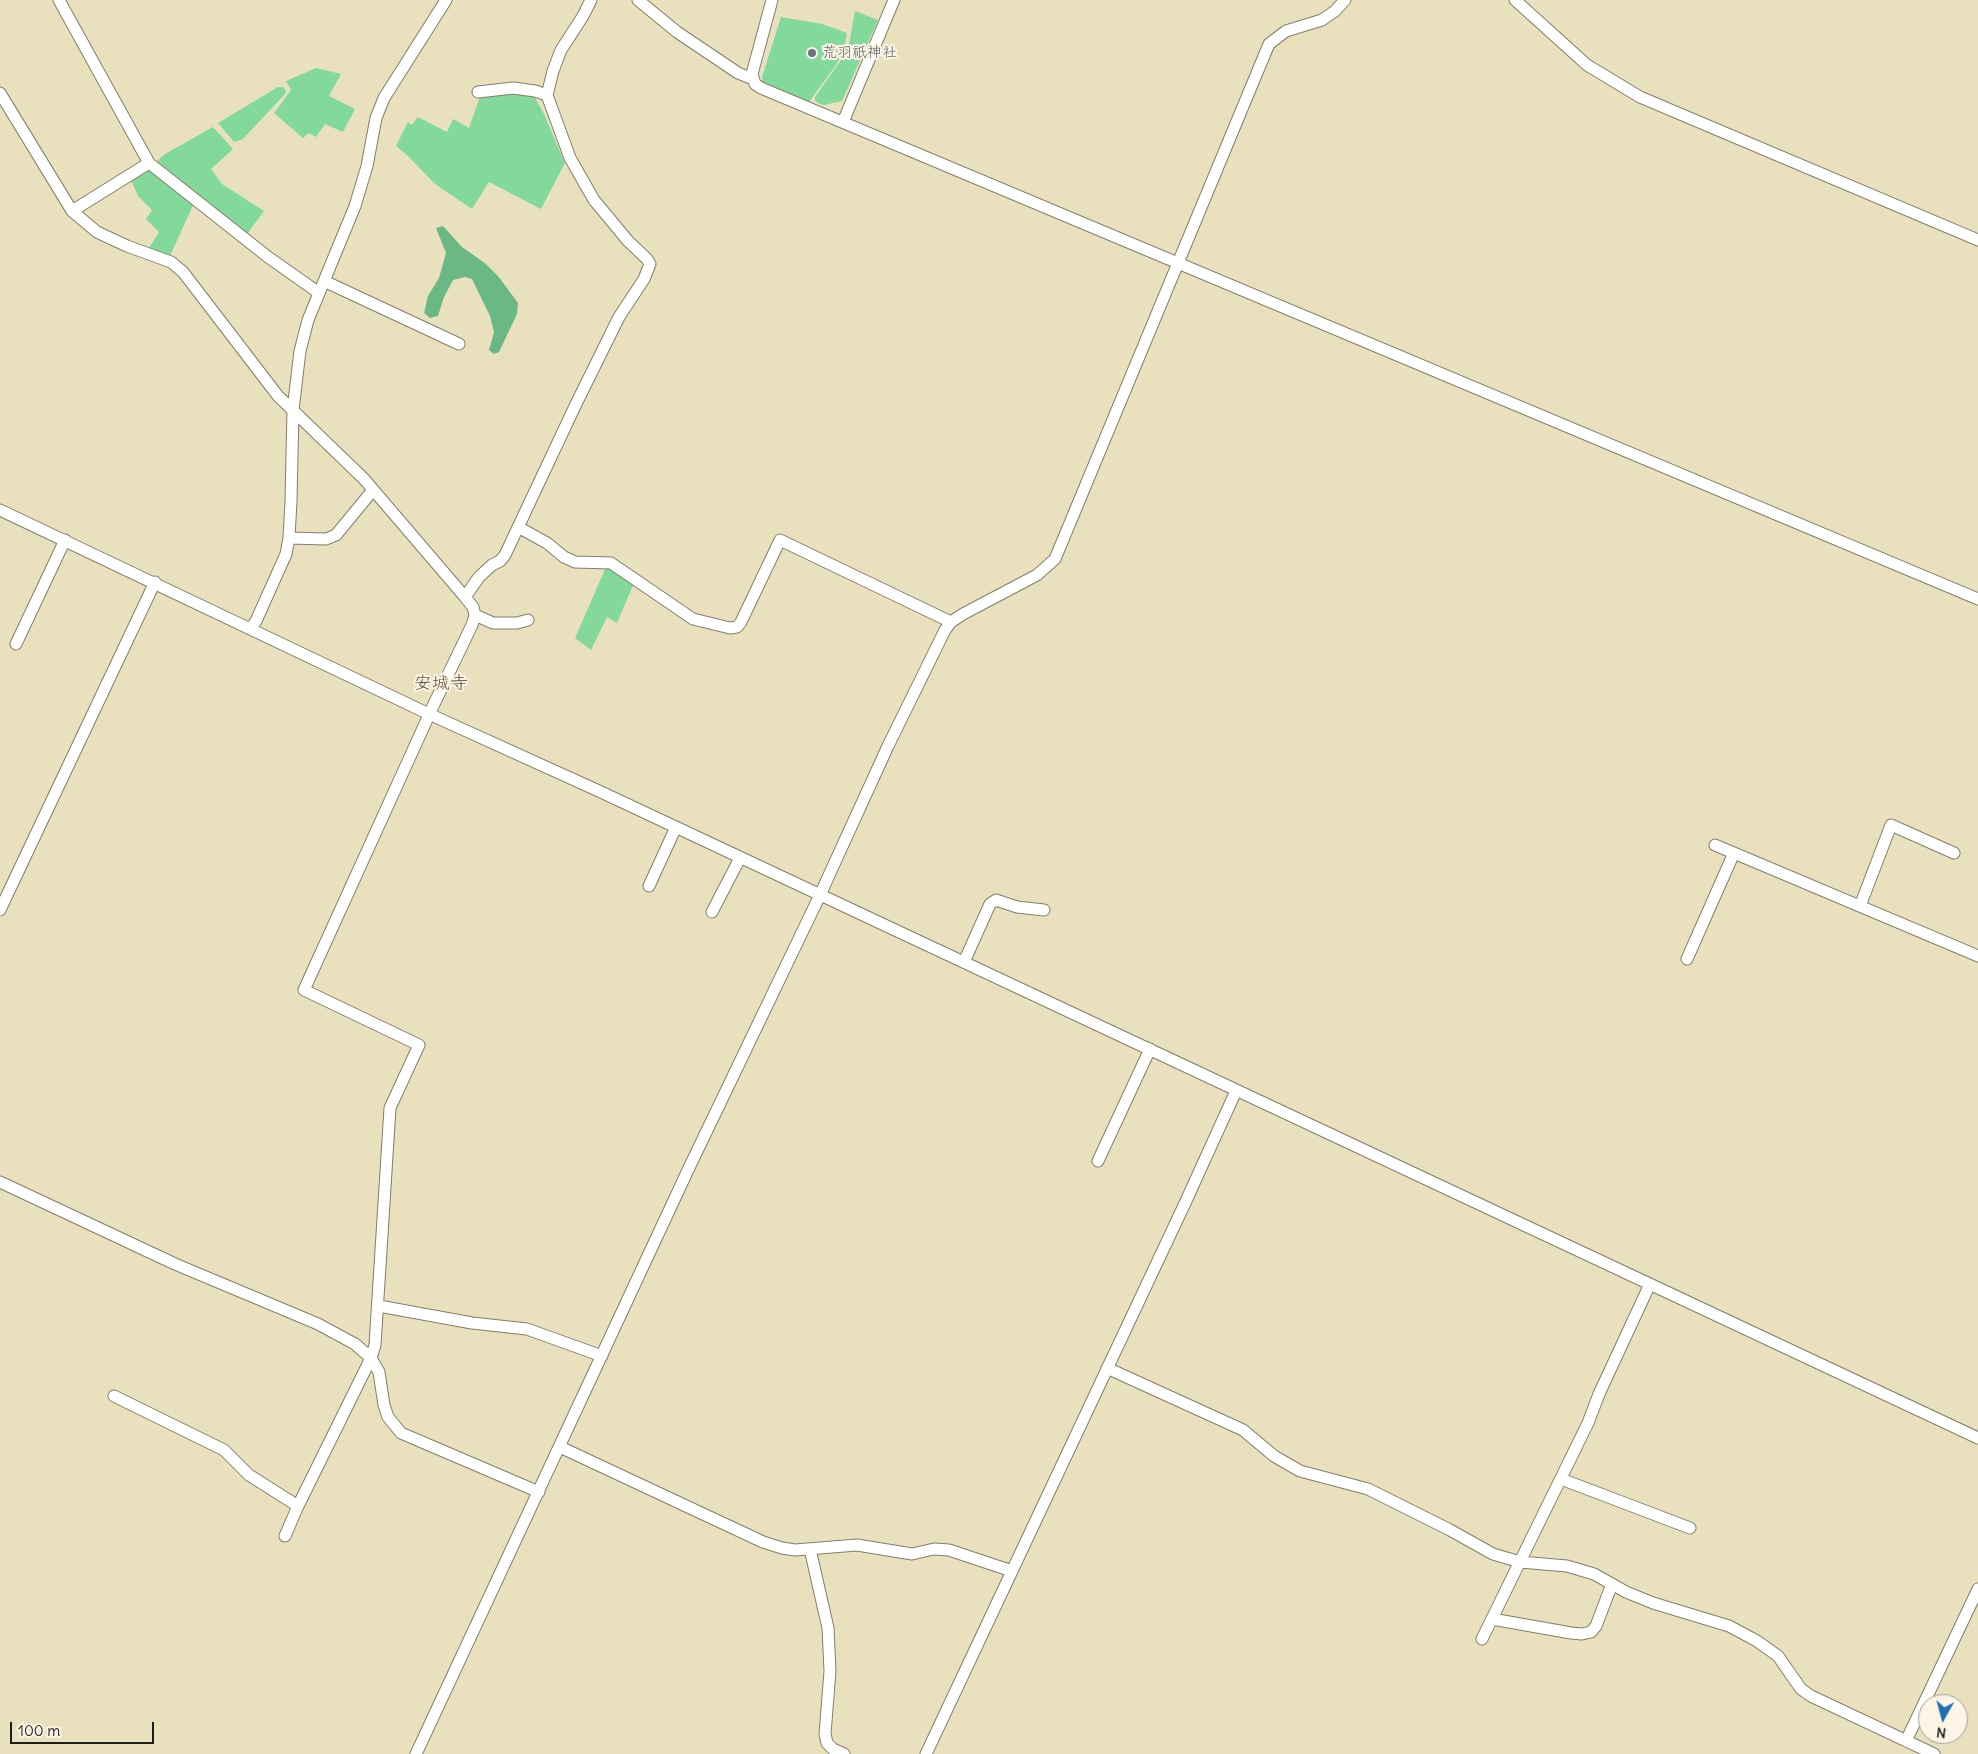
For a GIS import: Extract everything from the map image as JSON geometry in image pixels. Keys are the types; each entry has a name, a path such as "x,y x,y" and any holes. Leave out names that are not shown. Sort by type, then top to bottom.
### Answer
{"street":[{"path":"59,0 149,163 268,257 319,293"},
{"path":"251,628 284,560 289,538 293,410 304,334 355,206 367,166 376,118 384,98 446,0"},
{"path":"465,597 479,577 505,555 619,317 644,279 650,264 594,200 570,158 547,95 560,50 583,16 591,0"},
{"path":"638,0 677,32 738,73 753,79 761,88 1978,599"},
{"path":"753,79 752,74 772,0"},
{"path":"843,122 894,0"},
{"path":"416,1754 688,1170 820,895 888,746 951,622 1037,575 1055,559 1269,44 1286,31 1322,20 1335,11 1345,0"},
{"path":"1515,0 1587,64 1640,97 1978,240"},
{"path":"478,92 513,88 547,95"},
{"path":"0,93 72,211 97,232 171,262 183,272 278,396 373,490 465,597 473,607 475,615 304,990 419,1045 390,1108 379,1306 375,1345 371,1358 285,1536"},
{"path":"72,211 149,163"},
{"path":"324,281 459,344"},
{"path":"289,538 326,539 336,535 373,490"},
{"path":"0,510 155,582 429,714 676,827 1978,1438"},
{"path":"518,527 547,543 564,557 575,562 611,563 692,619 730,628 736,627 741,622 780,540 951,622"},
{"path":"16,644 65,540"},
{"path":"0,910 155,582"},
{"path":"475,615 493,623 517,623 528,620"},
{"path":"1860,906 1891,826 1954,853"},
{"path":"649,886 676,827"},
{"path":"1714,845 1978,956"},
{"path":"1687,959 1734,853"},
{"path":"712,912 740,858"},
{"path":"964,962 990,904 996,900 1017,907 1044,910"},
{"path":"1098,1161 1150,1050"},
{"path":"926,1754 1236,1091"},
{"path":"0,1182 174,1264 318,1324 355,1344 371,1358 379,1372 384,1405 388,1417 401,1433 539,1492"},
{"path":"1482,1639 1588,1423 1599,1394 1650,1284"},
{"path":"379,1306 472,1323 527,1329 602,1356"},
{"path":"1107,1368 1243,1430 1274,1456 1300,1471 1368,1489 1493,1554 1520,1562 1567,1566 1594,1574 1653,1603 1729,1626 1757,1641 1778,1656 1801,1689 1811,1696 1934,1754"},
{"path":"114,1396 224,1450 249,1475 298,1506"},
{"path":"560,1447 763,1542 795,1550 857,1546 912,1554 934,1549 949,1550 1012,1571"},
{"path":"1561,1478 1690,1528"},
{"path":"810,1549 828,1628 830,1670 825,1734 827,1743 833,1749 844,1754"},
{"path":"1492,1620 1570,1633 1582,1634 1591,1632 1596,1626 1612,1584"},
{"path":"1906,1741 1978,1589"}],"green space":[{"path":"855,11 878,20 842,101 824,105 818,103 815,101 815,97 843,57 849,44"},
{"path":"781,17 822,24 847,33 844,49 836,65 809,102 763,82 762,77"},
{"path":"316,68 341,74 329,96 355,109 343,132 325,124 316,137 309,133 303,138 274,113 291,90 286,81"},
{"path":"278,87 283,87 286,91 285,94 243,139 234,142 218,123"},
{"path":"510,92 534,96 565,163 541,209 489,182 472,209 435,184 396,146 408,122 412,125 418,117 447,132 453,119 469,128 480,97"},
{"path":"213,127 233,149 211,169 222,184 264,211 247,234 157,161 165,154"},
{"path":"148,168 194,203 170,256 149,248 159,232 146,219 152,210 138,196 131,180"},
{"path":"443,226 462,247 486,264 498,276 518,303 517,314 499,352 494,354 489,350 494,332 490,316 472,279 465,277 453,280 444,297 438,316 430,318 424,313 428,296 439,278 446,253 436,228"},
{"path":"606,567 634,583 617,623 607,617 591,650 575,638"}],"place":[{"name":"荒羽祇神社","path":"812,53"}],"district":[{"name":"安城寺","path":"441,684"}]}
